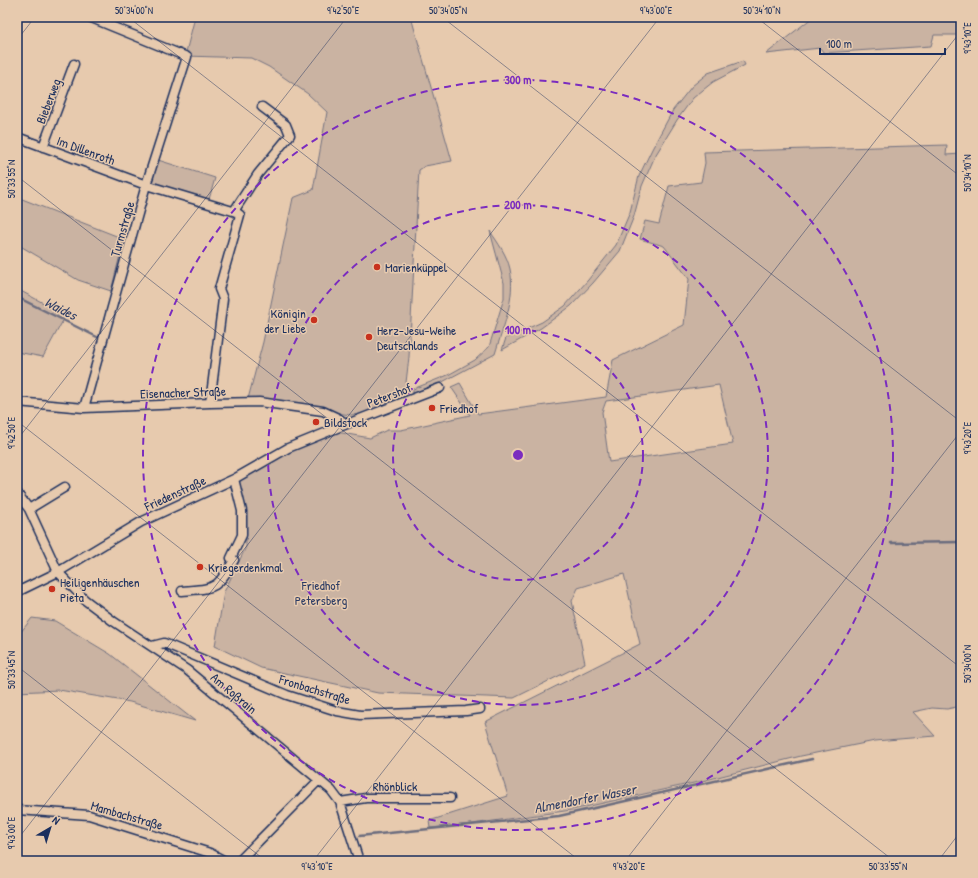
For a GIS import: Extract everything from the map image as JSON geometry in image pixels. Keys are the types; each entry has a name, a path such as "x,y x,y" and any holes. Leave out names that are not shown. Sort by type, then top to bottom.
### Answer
{"street":[{"name":"Turmstraße","path":"84,408 146,185 186,58 89,17"},
{"name":"Bieberweg","path":"43,147 74,64"},
{"path":"236,212 236,208 258,174 290,135 286,125 262,107"},
{"name":"Im Dillenroth","path":"17,137 146,185"},
{"path":"146,185 236,212 240,215 219,289 223,299 210,403"},
{"name":"Petershof","path":"347,424 440,388"},
{"name":"Eisenacher Straße","path":"17,402 84,408 259,402 323,411 347,424"},
{"name":"Friedenstraße","path":"17,592 58,572 141,522 234,480 288,448 347,424"},
{"path":"182,591 212,588 222,579 234,560 231,558 242,535 242,511 234,480"},
{"path":"29,509 64,487"},
{"name":"Am Roßrain","path":"17,493 29,509 58,572 85,600 113,621 187,670 330,790 340,802 360,861"},
{"name":"Fronbachstraße","path":"152,646 164,642 287,695 337,711 360,715 466,711 480,709"},
{"path":"238,861 319,780"},
{"name":"Rhönblick","path":"340,802 366,798 450,798"},
{"name":"Mambachstraße","path":"17,810 89,815 210,852 225,861"}],"green space":[{"path":"195,17 411,17 452,161 425,166 419,170 409,357 405,391 406,398 363,414 350,415 248,399 263,342 293,198 313,190 327,112 308,94 269,67 251,58 185,56"},
{"path":"813,17 961,17 961,35 934,35 931,46 824,53 820,48 766,54"},
{"path":"743,61 745,65 713,82 693,98 677,120 655,156 642,186 634,216 620,251 571,306 541,328 502,350 506,338 542,322 565,306 616,245 630,212 639,176 673,110 692,86 708,73"},
{"name":"Friedhof Petersberg","path":"947,145 946,155 961,154 961,706 947,709 932,708 913,712 935,736 875,741 801,756 698,782 572,810 472,824 430,828 429,821 508,796 485,722 640,644 624,574 578,588 572,601 585,663 514,698 378,693 261,668 215,646 224,592 246,547 246,508 238,480 290,451 336,432 370,438 387,430 401,430 470,415 451,387 460,383 478,414 606,397 613,360 684,325 689,279 664,246 640,239 645,221 659,224 669,186 701,182 705,163 704,152","holes":["719,385 733,444 609,462 602,412 606,401"]},
{"path":"158,160 215,178 208,203 151,186"},
{"path":"17,197 124,239 111,291 78,280 17,244"},
{"path":"490,231 507,259 511,280 508,312 495,354 433,387 413,395 413,389 448,375 475,360 489,347 504,298 504,283"},
{"path":"17,289 66,315 43,357 17,352"},
{"path":"32,618 55,621 110,654 195,721 130,702 59,690 17,692 17,645 21,643 20,633"}],"waterway":[{"name":"Waides","path":"17,297 97,337"},
{"path":"891,543 961,542"},
{"name":"Almendorfer Wasser","path":"359,836 559,816 812,759"}],"place":[{"name":"Marienküppel","path":"377,267"},
{"name":"Königin der Liebe","path":"314,320"},
{"name":"Herz-Jesu-Weihe Deutschlands","path":"369,337"},
{"name":"Friedhof","path":"432,408"},
{"name":"Bildstock","path":"316,422"},
{"name":"Kriegerdenkmal","path":"200,567"},
{"name":"Heiligenhäuschen Pieta","path":"52,589"}]}
